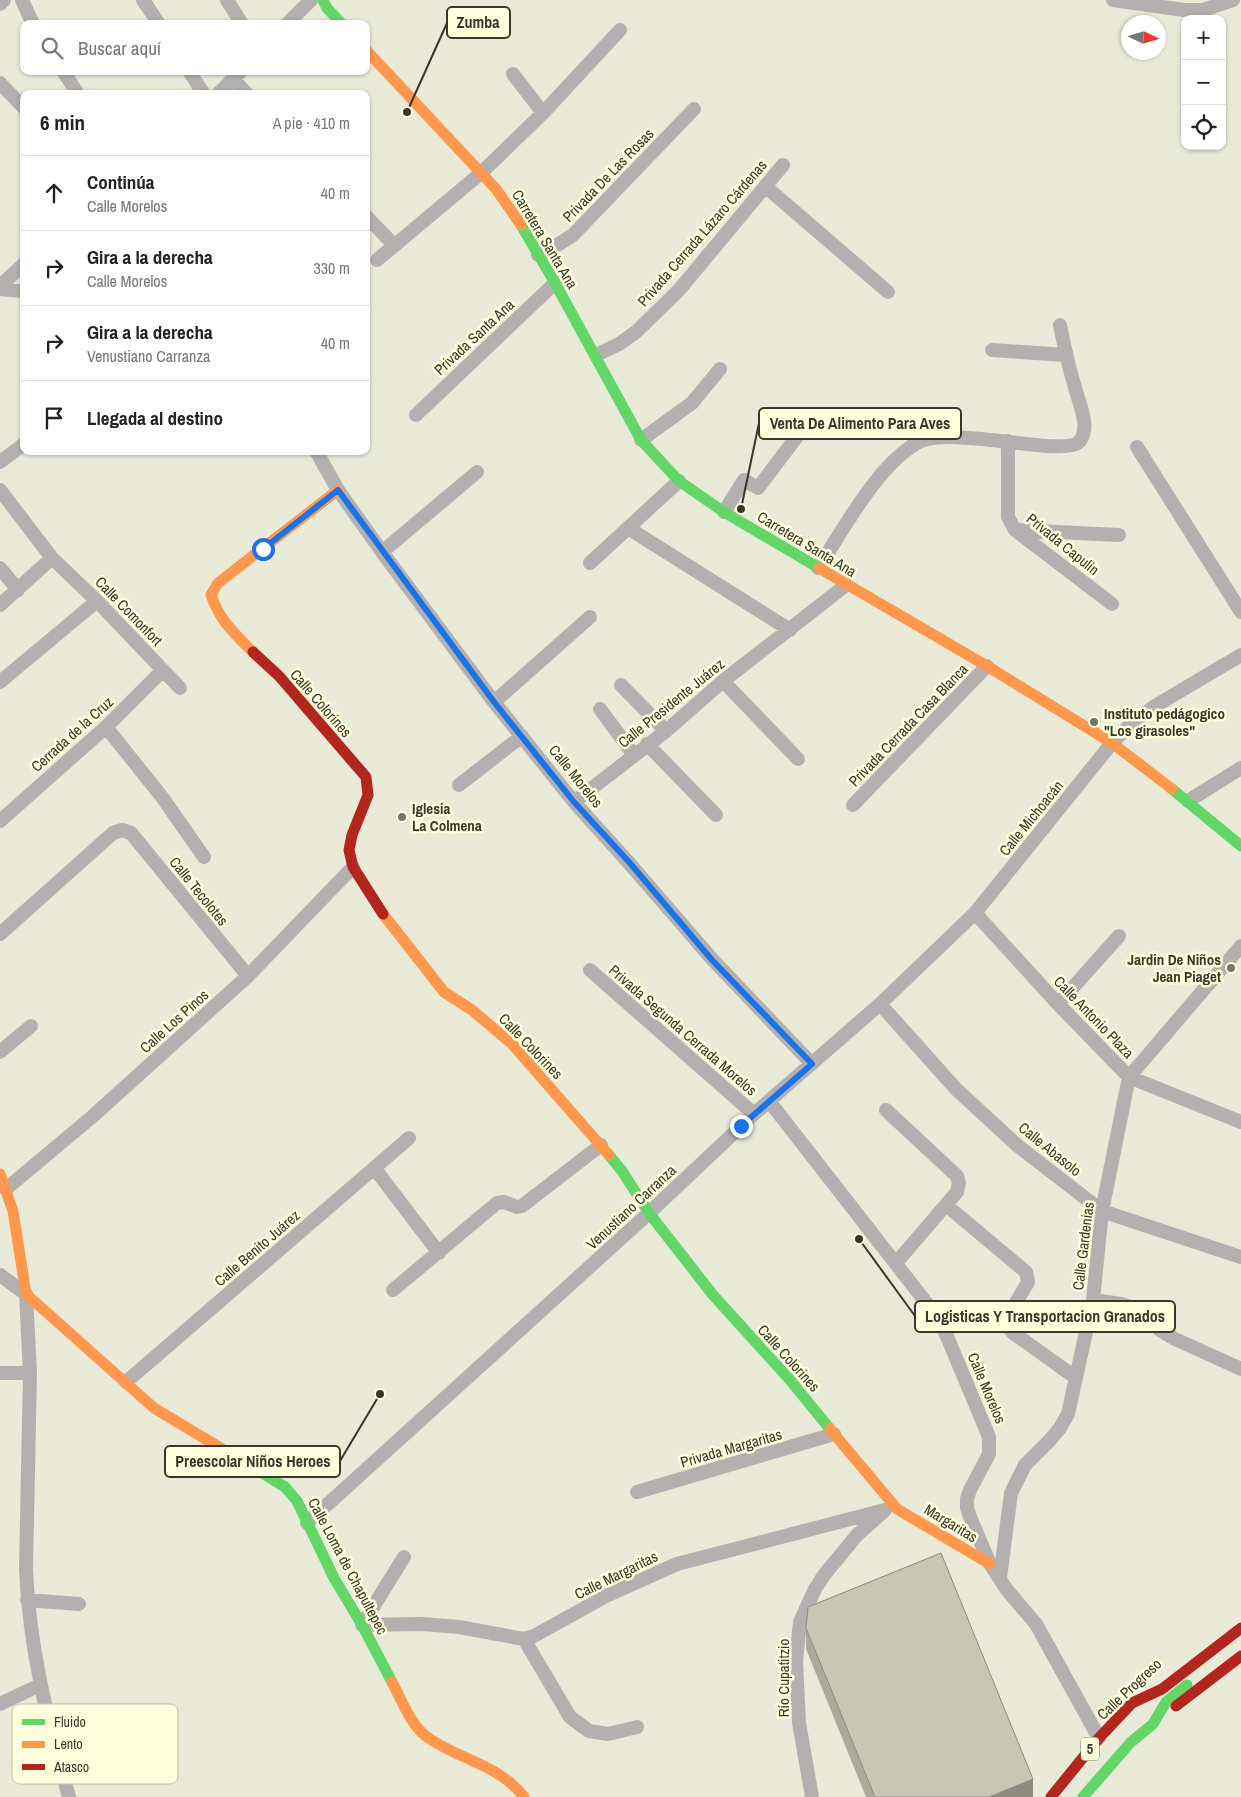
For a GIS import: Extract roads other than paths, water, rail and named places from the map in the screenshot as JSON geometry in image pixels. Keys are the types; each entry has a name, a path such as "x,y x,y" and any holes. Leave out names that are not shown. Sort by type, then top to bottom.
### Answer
{"street":[{"path":"0,4 4,0"},
{"path":"22,0 31,20"},
{"path":"143,0 156,20"},
{"path":"227,0 240,20"},
{"path":"291,20 311,0"},
{"path":"323,0 327,8 338,20"},
{"path":"1113,0 1184,10 1203,10 1233,0"},
{"path":"378,260 481,173 543,113 620,30"},
{"name":"Carretera Santa Ana","path":"370,54 496,189 519,222 596,355 642,440 679,481 724,512 846,585 988,666 1112,744 1188,801 1241,846"},
{"path":"513,74 543,113"},
{"path":"66,75 75,90"},
{"path":"192,75 201,90"},
{"path":"222,90 237,75 245,90"},
{"path":"0,83 20,104"},
{"name":"Privada De Las Rosas","path":"538,256 573,235 694,109"},
{"name":"Privada Cerrada Lázaro Cárdenas","path":"596,355 619,344 636,332 678,290 783,165"},
{"path":"765,186 888,292"},
{"path":"370,220 394,245"},
{"path":"0,288 20,268"},
{"name":"Privada Santa Ana","path":"416,415 555,284"},
{"path":"0,288 20,292"},
{"path":"818,568 872,486 898,456 916,442 938,436 1059,447 1071,446 1079,442 1084,432 1084,421 1060,325"},
{"path":"992,350 1066,355"},
{"path":"642,440 692,403 720,370"},
{"path":"724,512 744,480 758,488 811,418"},
{"name":"Privada Capulín","path":"1008,441 1008,517 1015,530 1112,604"},
{"path":"0,462 20,447"},
{"path":"1137,447 1241,612"},
{"name":"Calle Morelos","path":"318,455 338,490 382,552 494,702 574,802 629,862 712,960 812,1064"},
{"path":"382,552 477,472"},
{"path":"590,563 679,481"},
{"name":"Calle Comonfort","path":"0,490 52,558 97,601 180,688"},
{"name":"Calle Colorines","path":"338,490 218,584 211,596 216,610 227,627 279,676 366,777 368,795 352,835 349,850 353,867 380,910 444,992 472,1010 512,1044 601,1145 622,1172 649,1213 713,1295 790,1380 891,1509"},
{"path":"628,528 790,630"},
{"path":"1015,530 1119,535"},
{"path":"0,605 52,558"},
{"path":"0,568 18,590"},
{"name":"Calle Presidente Juárez","path":"574,802 666,731 722,681 846,585"},
{"path":"0,682 97,601"},
{"path":"494,702 590,616"},
{"name":"Calle Michoacán","path":"975,913 1112,744 1133,722 1155,706 1241,655"},
{"name":"Privada Cerrada Casa Blanca","path":"852,805 988,666"},
{"name":"Cerrada de la Cruz","path":"0,821 106,726 164,670"},
{"path":"722,681 798,759"},
{"path":"621,685 666,731"},
{"path":"600,709 634,755"},
{"path":"106,726 162,797 204,857"},
{"path":"459,785 522,736"},
{"path":"647,744 716,815"},
{"path":"1188,801 1241,768"},
{"name":"Calle Tecolotes","path":"0,934 113,833 122,830 131,833 248,976"},
{"name":"Calle Los Pinos","path":"6,1189 93,1116 248,976 353,867"},
{"name":"Calle Antonio Plaza","path":"975,913 1058,1004 1129,1077 1241,1122"},
{"name":"Venustiano Carranza","path":"307,1523 649,1213 754,1114 880,1004 975,913"},
{"path":"1058,1004 1119,936"},
{"path":"1129,1077 1241,946"},
{"name":"Privada Segunda Cerrada Morelos","path":"590,970 754,1114"},
{"name":"Calle Abasolo","path":"880,1004 956,1089 1018,1146 1102,1211 1241,1257"},
{"path":"0,1052 31,1026"},
{"name":"Calle Gardenias","path":"1000,1578 1011,1493 1025,1465 1050,1440 1068,1414 1093,1300 1102,1211 1129,1077"},
{"name":"Calle Morelos","path":"769,1101 936,1314 990,1437 989,1454 967,1499 970,1517 990,1564 1007,1590 1036,1624 1099,1738"},
{"path":"886,1110 957,1176 958,1188 946,1205 896,1263"},
{"name":"Calle Benito Juárez","path":"126,1382 409,1138"},
{"path":"393,1290 497,1203 504,1202 517,1207 522,1206 601,1145"},
{"path":"375,1168 439,1253"},
{"path":"0,1174 13,1211 26,1294 30,1373 27,1600 40,1685 45,1704"},
{"path":"946,1205 1026,1272 1028,1284 1008,1316 1008,1327 1012,1332 1076,1378"},
{"path":"0,1275 26,1294"},
{"name":"Calle Loma de Chapultepec","path":"26,1294 154,1408 285,1486 297,1500 334,1578 362,1625 416,1726 429,1739 505,1777 516,1786 524,1797"},
{"path":"1093,1300 1134,1308 1160,1330 1175,1339 1241,1369"},
{"path":"0,1373 30,1373"},
{"name":"Privada Margaritas","path":"636,1492 834,1434"},
{"name":"Margaritas","path":"891,1509 990,1564"},
{"name":"Calle Margaritas","path":"524,1639 534,1636 608,1595 678,1564 891,1509"},
{"name":"Río Cupatitzio","path":"812,1797 798,1723 796,1661 800,1622 815,1590 824,1576 857,1535 891,1509"},
{"path":"362,1625 404,1556"},
{"path":"27,1600 79,1604"},
{"name":"Calle Progreso","path":"1051,1797 1099,1738 1151,1685 1241,1618"},
{"path":"362,1625 422,1624 459,1626 524,1639 570,1717 589,1731 608,1734 637,1727"},
{"path":"1132,1703 1162,1689 1241,1628"},
{"path":"1153,1724 1166,1702 1241,1643"},
{"name":"5","path":"1083,1797 1091,1791 1131,1742 1241,1656"},
{"path":"0,1704 40,1685"},
{"path":"66,1784 69,1797"}],"place":[{"name":"Zumba","path":"407,112"},
{"name":"Venta De Alimento Para Aves","path":"741,509"},
{"name":"Instituto pedágogico \"Los girasoles\"","path":"1094,722"},
{"name":"Iglesia La Colmena","path":"402,817"},
{"name":"Jardin De Niños Jean Piaget","path":"1231,968"},
{"name":"Logisticas Y Transportacion Granados","path":"859,1239"},
{"name":"Preescolar Niños Heroes","path":"380,1394"}]}
